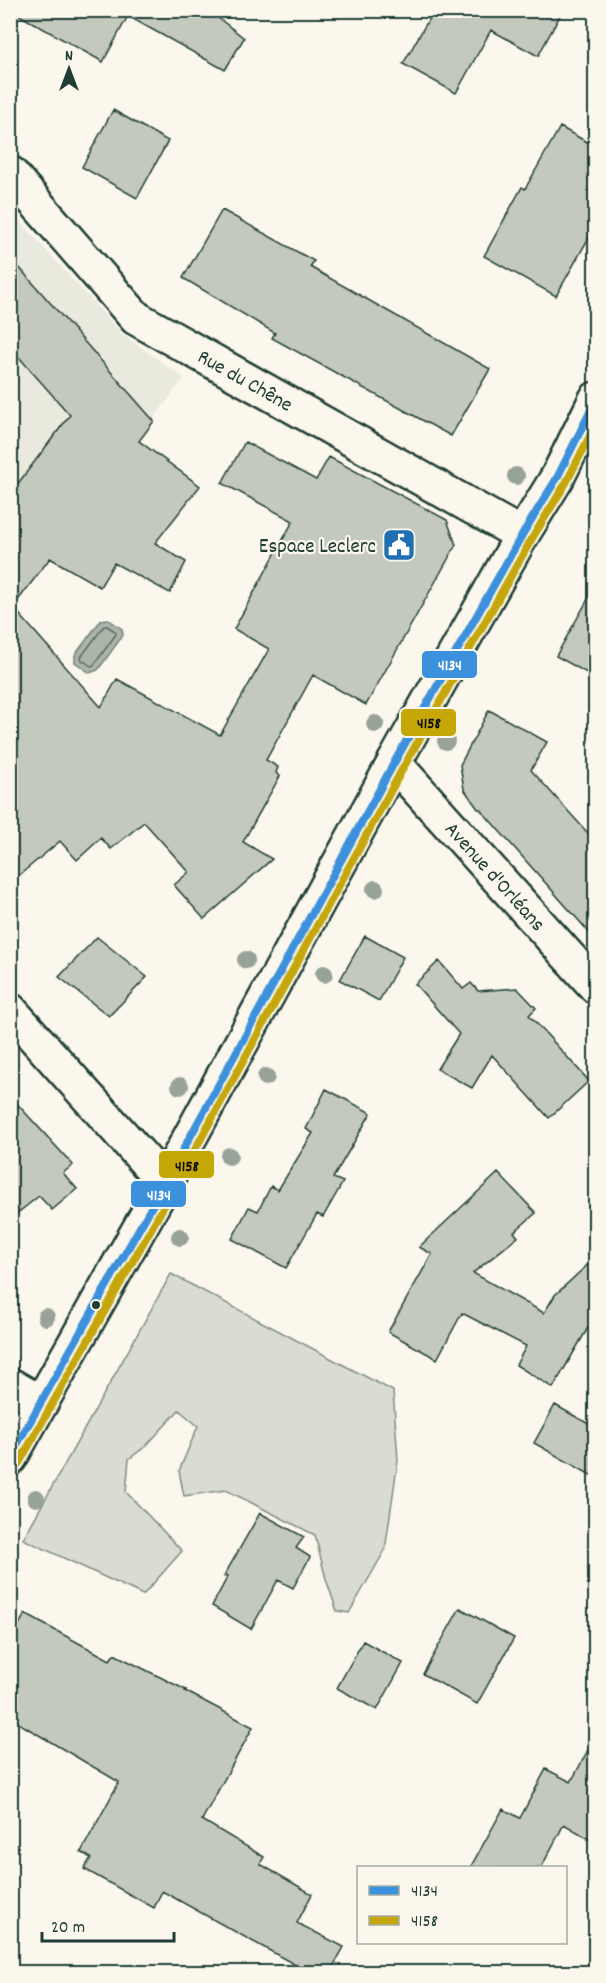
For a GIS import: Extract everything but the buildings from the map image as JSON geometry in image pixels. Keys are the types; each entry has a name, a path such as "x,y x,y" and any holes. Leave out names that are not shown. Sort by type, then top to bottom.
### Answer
{"main road":[{"name":"Rue du Chêne","path":"10,173 136,318 522,535"},
{"path":"10,1458 165,1183 394,763 522,535 557,478 596,399"},
{"name":"Avenue d'Orléans","path":"394,763 596,987"},
{"path":"10,1010 165,1183"},
{"path":"10,1385 41,1403"}],"shaded area":[{"path":"10,210 122,334 184,378 15,604 10,600"},
{"path":"171,1274 393,1391 398,1460 385,1550 349,1613 337,1611 315,1535 226,1490 184,1496 179,1471 198,1426 179,1410 146,1446 129,1459 126,1492 182,1551 143,1595 23,1539"}],"water":[{"path":"108,619 122,629 123,635 98,670 90,673 75,662 75,655 101,620"}],"transit line":[{"name":"4134","path":"10,1457 165,1183 394,763 522,535 557,478 596,400"},
{"name":"4158","path":"19,1463 174,1188 403,768 531,540 566,483 596,424"}],"place":[{"name":"Espace Leclerc","path":"399,545"}]}
